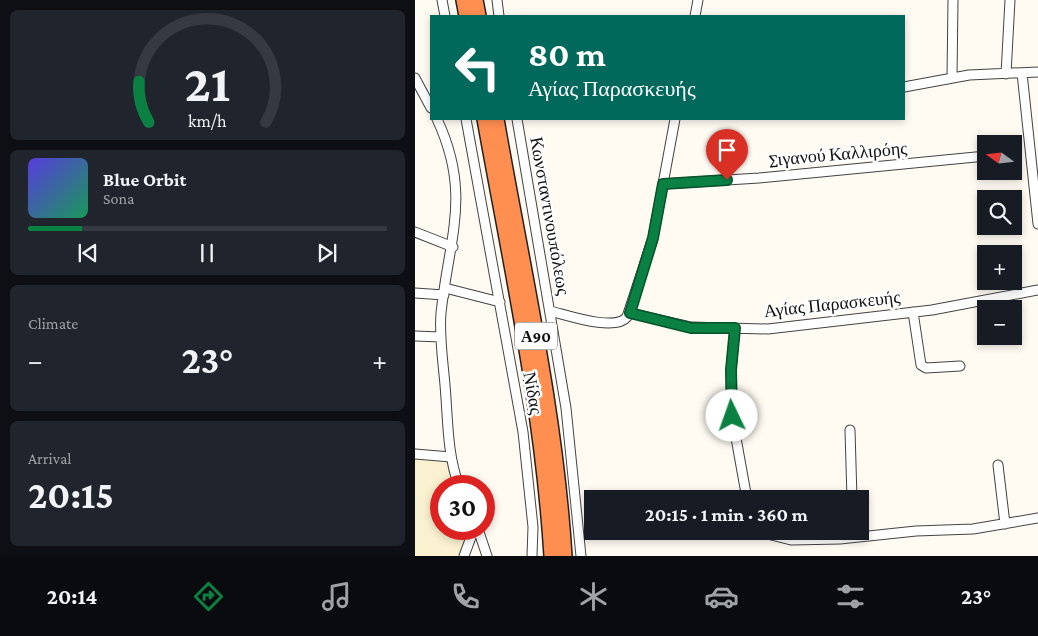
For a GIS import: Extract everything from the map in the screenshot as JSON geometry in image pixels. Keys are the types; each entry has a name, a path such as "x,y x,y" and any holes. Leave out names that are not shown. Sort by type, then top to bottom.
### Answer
{"highway":[{"path":"464,0 467,15"},
{"path":"475,0 478,15"},
{"name":"Α90","path":"485,120 532,381 545,468 552,556"},
{"name":"Α90","path":"496,120 549,417 564,556"}],"street":[{"path":"442,0 445,15"},
{"path":"497,0 499,15"},
{"path":"695,15 698,0"},
{"path":"952,78 953,0"},
{"path":"1006,74 1010,0"},
{"path":"905,87 952,78 1038,72"},
{"path":"1021,73 1038,224"},
{"path":"415,78 430,106"},
{"path":"437,120 446,141 457,190 457,215 444,292 441,336 451,458 456,475"},
{"name":"Νίδας","path":"466,120 523,432 533,527 532,556"},
{"name":"Κωνσταντινουπόλεως","path":"517,120 551,311 570,435 581,556"},
{"path":"551,311 610,324 625,320 630,313 653,238 675,120"},
{"name":"Σιγανού Καλλιρόης","path":"663,184 759,178 977,157"},
{"path":"415,232 453,247"},
{"name":"Αγίας Παρασκευής","path":"630,313 691,328 768,329 913,312 1038,290"},
{"path":"415,294 444,292 500,302"},
{"path":"913,312 921,365 925,368 960,366"},
{"path":"735,328 731,370 732,416 745,490"},
{"path":"415,336 441,336"},
{"path":"850,430 852,490"},
{"path":"415,454 451,458"},
{"path":"998,465 1005,524"},
{"path":"869,534 973,530 1038,518"},
{"path":"464,556 469,540"},
{"path":"481,540 487,556"}],"shaded area":[{"path":"415,457 446,460 449,462 453,475 430,475 430,540 466,540 461,556 415,556"}],"route":[{"path":"727,180 663,184 653,238 630,313 691,328 735,328 731,370 732,416"}]}
